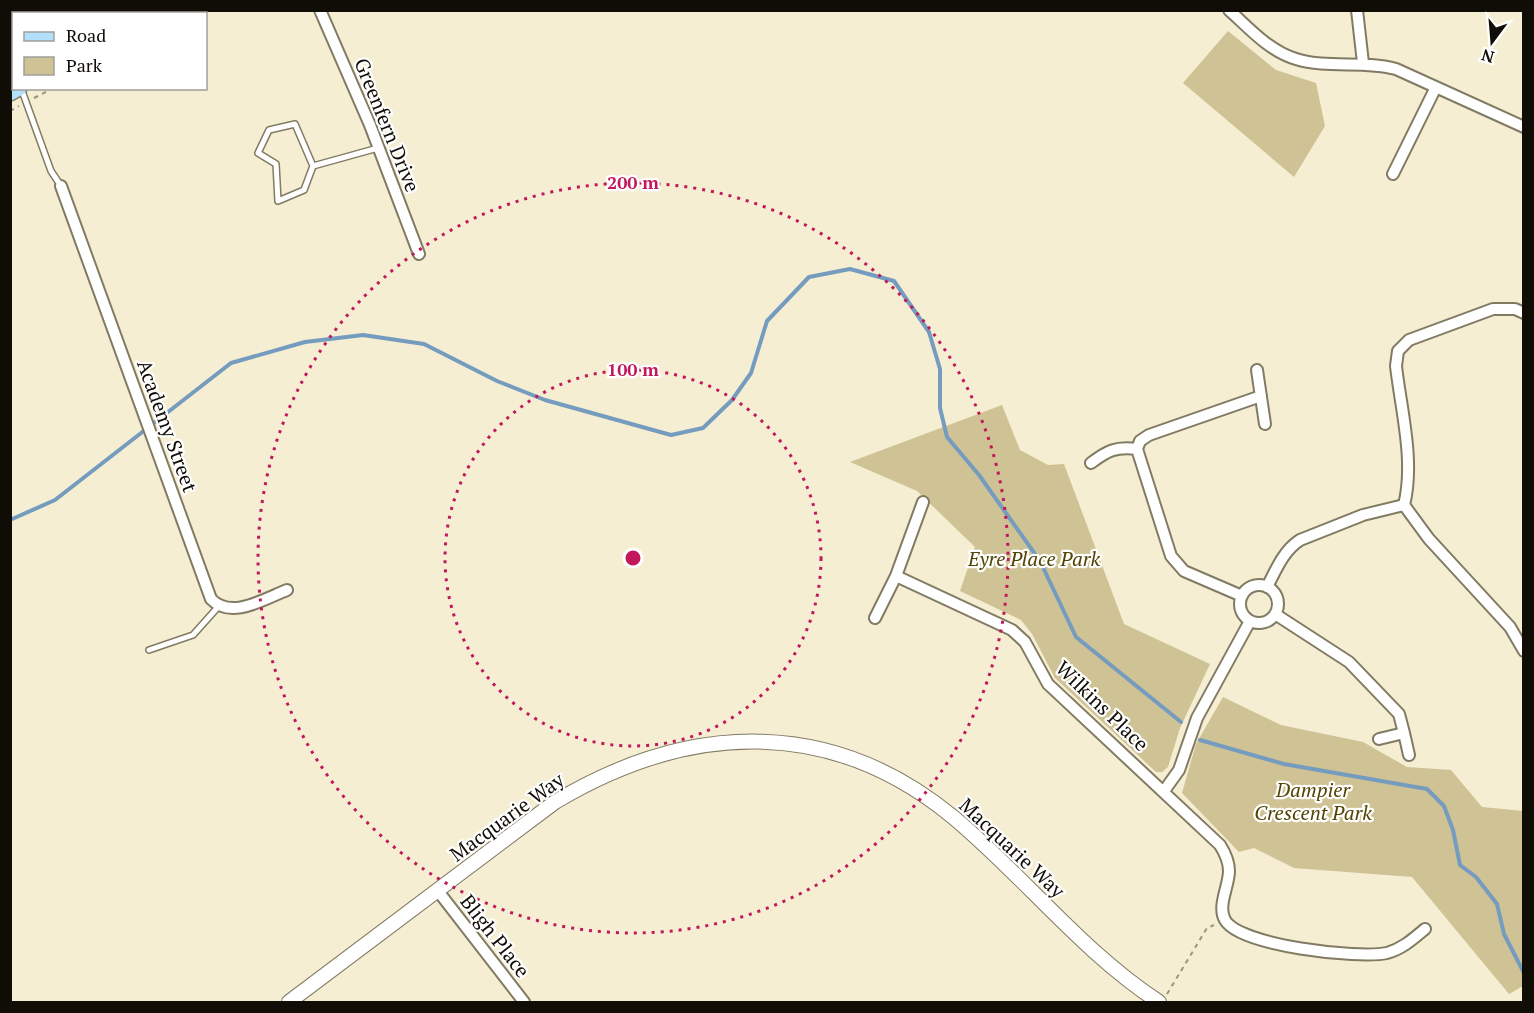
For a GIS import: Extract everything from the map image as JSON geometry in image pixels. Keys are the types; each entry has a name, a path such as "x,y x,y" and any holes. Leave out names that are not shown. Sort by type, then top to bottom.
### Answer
{"street":[{"name":"Greenfern Drive","path":"320,10 378,148 418,254"},
{"path":"1229,10 1271,47 1295,59 1316,63 1363,63 1396,69 1524,127"},
{"path":"1357,10 1363,63"},
{"path":"1393,174 1436,87"},
{"name":"Academy Street","path":"60,186 211,599 218,607"},
{"path":"1404,505 1409,485 1396,366 1398,351 1409,340 1493,309 1515,309 1524,313"},
{"path":"1257,370 1265,424"},
{"path":"1242,596 1184,571 1177,565 1167,545 1137,449 1140,441 1149,435 1261,396"},
{"path":"1090,463 1109,449 1121,447 1137,449"},
{"path":"875,618 896,576 923,502"},
{"path":"1267,587 1283,556 1300,540 1363,514 1404,505"},
{"path":"1404,505 1430,539 1510,627 1524,651"},
{"name":"Wilkins Place","path":"896,576 1012,630 1025,642 1048,684 1220,845 1227,857 1229,871 1222,909 1224,920"},
{"path":"1267,587 1278,602 1275,614 1261,623 1250,621 1242,613 1242,596 1250,588 1267,587"},
{"path":"218,607 236,609 288,590"},
{"path":"1275,614 1349,662 1399,714 1409,756"},
{"path":"1164,791 1179,771 1197,717 1250,621"},
{"path":"1379,739 1404,733"},
{"name":"Macquarie Way","path":"289,1002 555,802 622,767 694,745 729,741 767,741 804,746 837,754 871,767 927,798 954,818 1116,971 1160,1002"},
{"name":"Bligh Place","path":"438,891 524,1002"},
{"path":"1224,920 1241,934 1323,954 1386,953 1406,945 1425,929"}],"lane":[{"path":"21,90 51,171 60,186"},
{"path":"295,124 313,166 304,190 278,201 276,164 258,153 269,130 295,124"},
{"path":"313,166 378,148"},
{"path":"149,650 193,635 218,607"}],"path":[{"path":"1160,1002 1207,928 1224,920"}],"green space":[{"path":"1228,31 1276,70 1316,83 1325,126 1294,177 1183,83"},
{"name":"Eyre Place Park","path":"1002,405 1020,450 1048,465 1064,464 1124,624 1210,664 1180,728 1168,767 1162,772 1156,772 1055,678 1032,634 1021,620 960,591 975,547 917,491 850,462"},
{"name":"Dampier Crescent Park","path":"1223,697 1281,725 1363,742 1407,767 1451,770 1482,807 1523,811 1523,986 1509,994 1412,877 1294,868 1254,848 1239,852 1182,793 1196,744"}],"waterway":[{"path":"10,520 55,500 231,363 305,342 363,335 424,344 497,381 545,400 671,435 703,428 732,400 751,373 767,321 809,277 850,269 894,281 929,332 940,369 940,408 947,437 979,475 1040,561 1076,637 1181,722"},
{"path":"1200,740 1284,764 1427,789 1444,806 1453,830 1460,865 1476,877 1497,904 1504,934 1524,973"}]}
